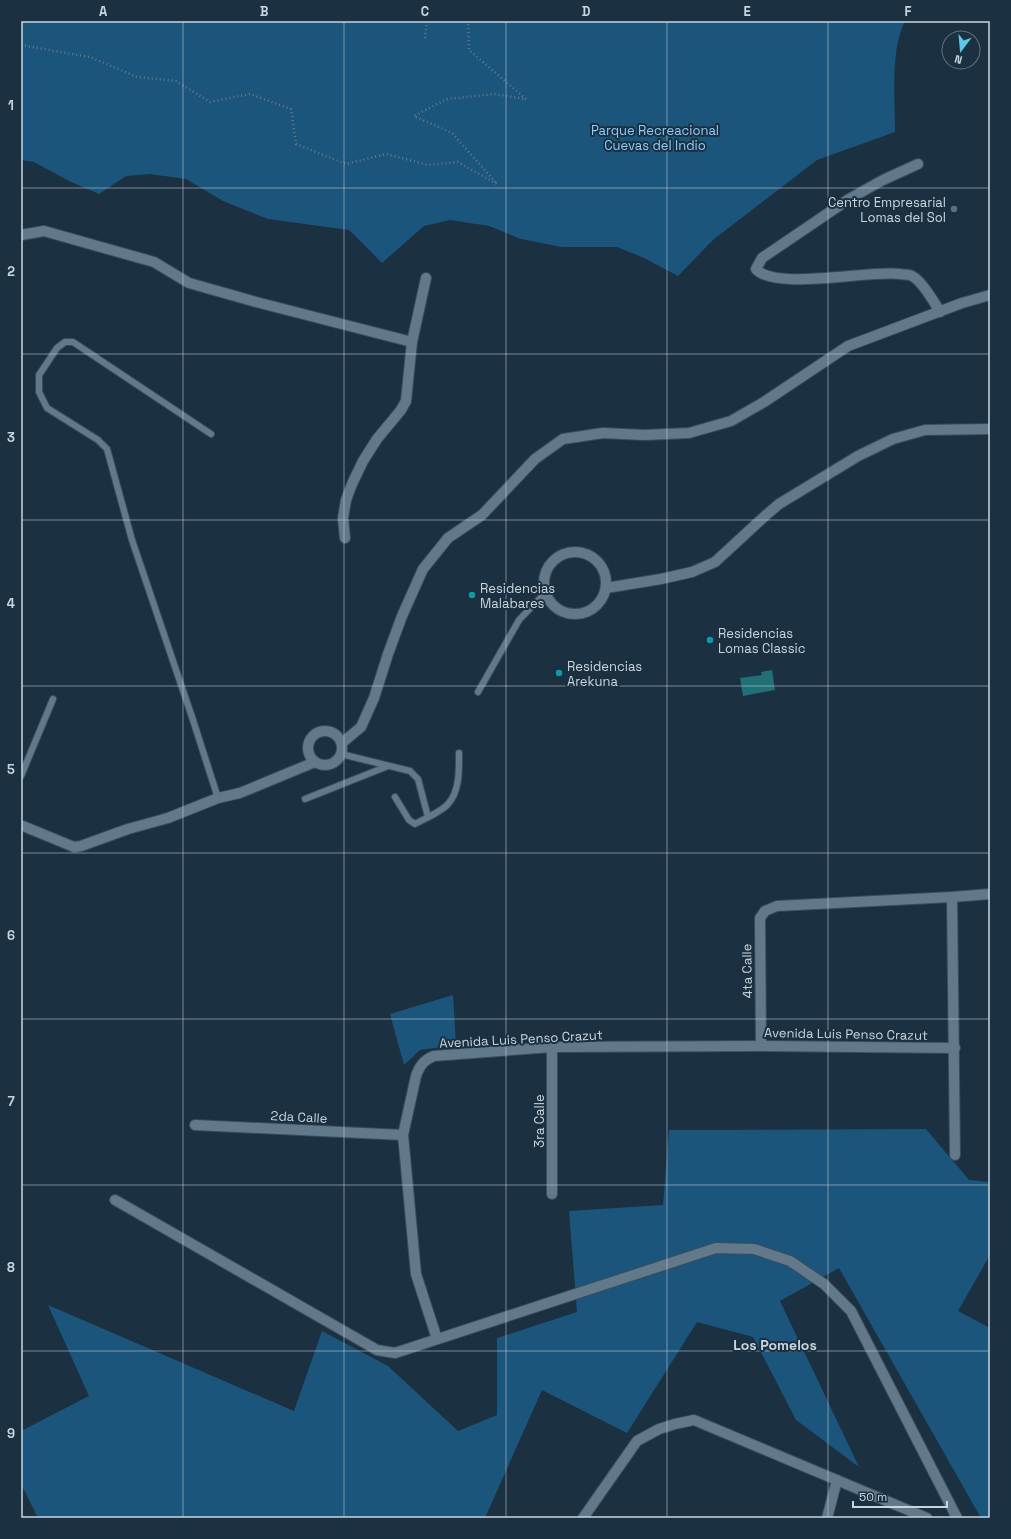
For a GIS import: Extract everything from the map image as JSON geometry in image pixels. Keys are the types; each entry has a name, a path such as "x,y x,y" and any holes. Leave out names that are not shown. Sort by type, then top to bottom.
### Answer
{"street":[{"path":"918,164 883,180 849,199 762,258 756,269 759,273 780,279 834,278 889,273 912,276 927,292 940,312"},
{"path":"21,235 44,231 154,262 189,282 264,304 412,342"},
{"path":"346,538 343,518 346,500 352,484 363,461 406,401 412,342 426,278"},
{"path":"342,743 361,727 374,698 402,616 423,569 448,538 482,515 534,459 564,439 604,433 644,435 689,433 731,420 764,402 848,346 962,303 990,295"},
{"path":"606,588 661,580 692,572 715,562 779,504 858,456 893,439 925,430 941,429 964,431 990,429"},
{"path":"577,552 587,554 596,560 603,568 606,577 606,588 603,598 597,606 588,612 578,615 567,614 558,610 550,602 545,593 543,583 546,569 558,557 567,553 577,552"},
{"path":"330,731 335,734 342,743 341,754 334,763 328,765 315,762 309,756 308,750 310,739 318,732 330,731"},
{"path":"22,825 74,847 81,846 128,829 168,818 218,798 240,793 315,762"},
{"path":"955,1155 955,1048 952,897 990,894"},
{"name":"4ta Calle","path":"761,1046 760,918 765,911 777,906 952,897"},
{"name":"Avenida Luis Penso Crazut","path":"438,1340 416,1274 403,1135 416,1076 419,1067 426,1059 434,1056 552,1047 761,1046 955,1048"},
{"name":"3ra Calle","path":"552,1047 552,1194"},
{"name":"2da Calle","path":"194,1125 403,1135"},
{"path":"114,1200 377,1350 395,1353 716,1248 754,1249 790,1261 824,1284 851,1311 957,1518"},
{"path":"583,1518 637,1440 658,1429 694,1420 927,1518"},
{"path":"827,1518 837,1480"}],"lane":[{"path":"211,434 73,342 65,342 57,348 39,376 38,392 47,408 98,440 107,449 132,540 218,798"},
{"path":"478,692 518,620 545,593"},
{"path":"21,776 53,700"},
{"path":"395,797 409,820 415,824 447,805 453,797 459,776 459,753"},
{"path":"341,754 410,771 418,779 428,817"},
{"path":"305,799 388,766"}],"path":[{"path":"425,38 427,21"},
{"path":"21,45 90,57 137,77 176,81 210,102 250,94 257,96 291,109 296,144 346,164 386,154 428,164 458,162 497,184 452,133 414,116 447,100 494,94 526,99 469,50 468,21"}],"green space":[{"name":"Parque Recreacional Cuevas del Indio","path":"21,21 905,21 900,33 895,61 895,132 817,160 714,239 678,276 644,258 617,247 561,247 521,239 489,226 450,220 424,226 382,263 349,230 268,219 223,201 186,179 150,174 126,176 99,194 69,181 34,162 21,160"},
{"path":"453,995 456,1045 420,1050 404,1065 390,1014"},
{"path":"926,1129 969,1180 990,1182 990,1255 958,1311 990,1328 990,1518 981,1518 839,1268 780,1301 859,1467 796,1420 753,1337 697,1322 627,1433 542,1390 485,1518 38,1518 21,1484 21,1431 89,1396 48,1305 294,1411 322,1331 388,1366 458,1431 497,1415 497,1338 577,1312 569,1211 663,1205 669,1130"}],"shaded area":[{"path":"772,670 775,690 743,696 740,678 762,675 761,672"}],"place":[{"name":"Centro Empresarial Lomas del Sol","path":"954,209"},
{"name":"Residencias Malabares","path":"472,595"},
{"name":"Residencias Lomas Classic","path":"710,640"},
{"name":"Residencias Arekuna","path":"559,673"}],"district":[{"name":"Los Pomelos","path":"775,1345"}]}
